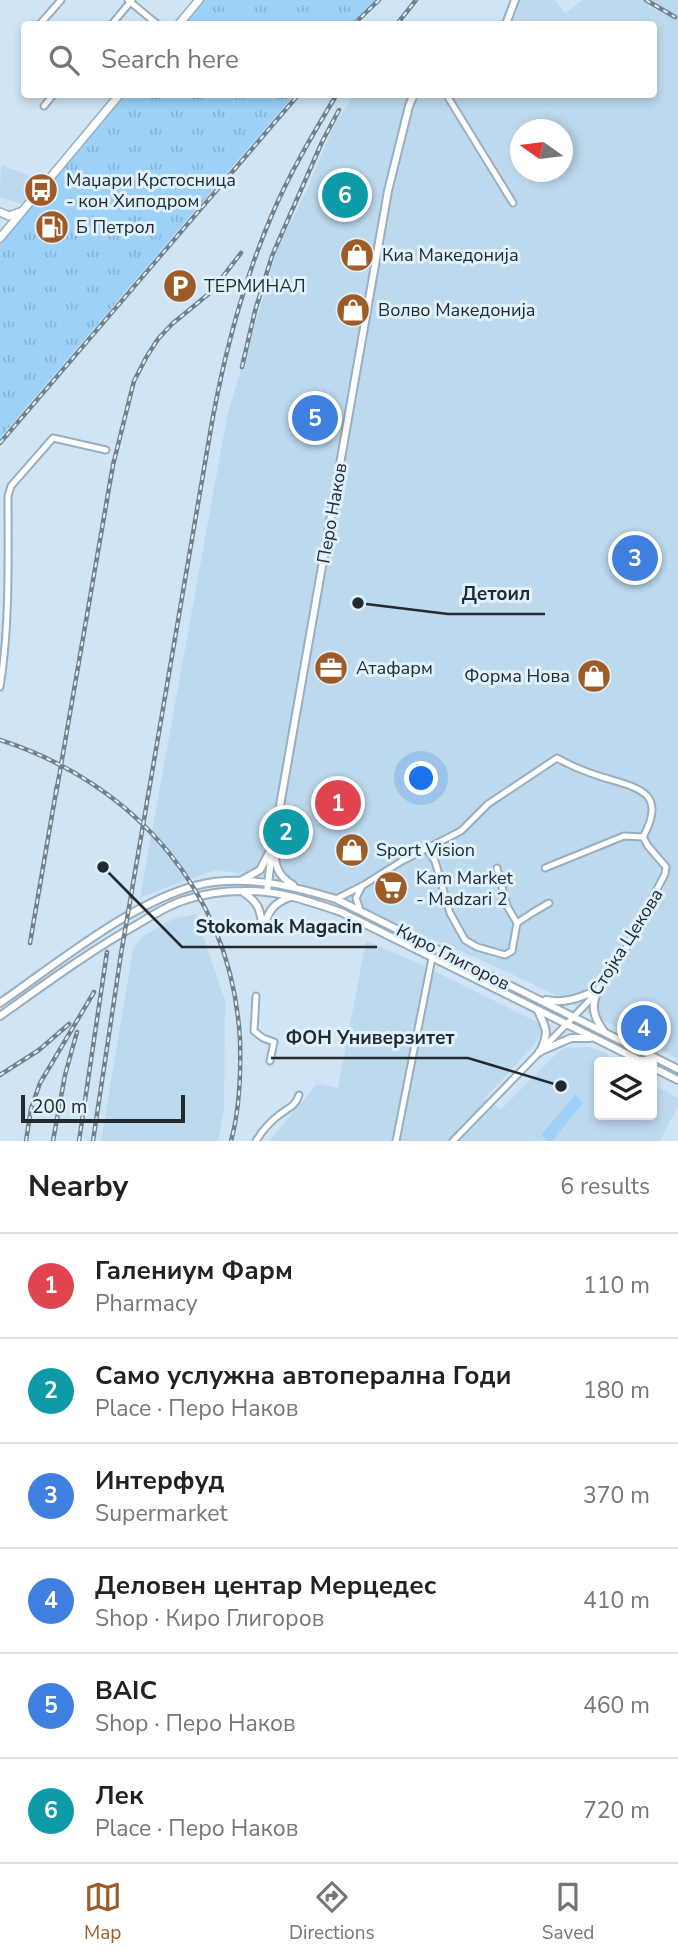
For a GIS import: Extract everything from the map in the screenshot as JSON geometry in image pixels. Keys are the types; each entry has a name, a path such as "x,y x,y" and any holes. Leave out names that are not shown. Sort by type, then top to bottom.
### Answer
{"main road":[{"path":"181,21 199,0"},
{"path":"0,239 117,98"},
{"path":"0,212 9,216 24,210"}],"street":[{"path":"43,21 61,0"},
{"path":"507,21 515,0"},
{"path":"114,21 130,1 153,21"},
{"path":"44,106 51,98"},
{"name":"Перо Наков","path":"267,892 388,191 413,98"},
{"path":"448,98 513,204"},
{"path":"0,687 8,579 10,486 52,438 106,450"},
{"path":"336,899 461,831 488,804 557,758 578,769 632,786 648,796 652,805 652,821 643,837 624,836 545,868"},
{"name":"Стојка Цекова","path":"453,1141 575,1016 611,973 666,874 666,867 643,837"},
{"path":"239,881 260,870 274,843"},
{"path":"274,843 277,869 294,886"},
{"path":"426,848 435,861 450,913 465,940 494,953 508,954 512,951 517,923 508,906 497,868"},
{"name":"Киро Глигоров","path":"0,1003 97,935 170,894 217,882 268,882 294,886 336,899 678,1069"},
{"path":"360,910 356,898 362,886"},
{"path":"241,891 260,909 263,928 272,906 292,897"},
{"name":"Киро Глигоров","path":"0,1016 88,954 166,907 207,894 267,892 341,912 633,1057"},
{"path":"517,923 549,903"},
{"path":"396,1141 432,958"},
{"path":"536,998 558,1002 576,999 598,989"},
{"path":"598,989 593,1006 594,1016 604,1031"},
{"path":"256,996 254,1031 262,1038 274,1042 271,1061"},
{"path":"537,1009 547,1027 540,1052"},
{"path":"540,1052 571,1038 598,1040"},
{"path":"657,1070 678,1080"},
{"path":"256,1141 262,1130 297,1103 299,1096"}],"shaded area":[{"path":"520,0 555,0 565,13 583,0 678,0 678,1059 481,960 362,907 293,881 217,870 140,898 227,417 241,369 244,370 277,250 308,188 334,125 352,98 657,98 657,21 513,21"},
{"path":"1,165 42,181 23,204 0,197"},
{"path":"196,914 225,1001 224,1109 218,1141 101,1141 133,949 142,937 173,919"},
{"path":"366,941 416,962 541,1024 541,1033 534,1045 485,1098 500,1110 558,1052 564,1048 590,1047 608,1054 609,1057 594,1057 594,1120 657,1120 657,1087 678,1098 678,1106 660,1141 269,1141 317,1084 338,1088"}],"green space":[{"path":"199,0 379,0 357,21 182,21"},
{"path":"120,98 291,98 0,438 0,243"},
{"path":"575,1095 583,1103 552,1141 548,1141 541,1135"}],"railway":[{"path":"357,21 379,0"},
{"path":"399,21 416,0"},
{"path":"646,0 675,17"},
{"path":"0,443 296,98"},
{"path":"93,1141 121,954 223,369 243,292 271,217 293,170 335,98"},
{"path":"242,367 272,256 322,142 339,110"},
{"path":"56,794 113,465 134,381 158,339 211,292 241,253"},
{"path":"0,740 49,760 94,785 134,816 168,852 197,893 218,938 233,987 240,1040 240,1065 238,1104 231,1141"},
{"path":"30,943 57,786"},
{"path":"79,1141 107,952"},
{"path":"26,1141 31,1109 40,1083 94,992"},
{"path":"0,1075 39,1050 69,1024"},
{"path":"53,1141 65,1075 77,1032"}],"place":[{"name":"Маџари Крстосница - кон Хиподром","path":"41,190"},
{"name":"Лек","path":"345,195"},
{"name":"Б Петрол","path":"52,227"},
{"name":"Киа Македонија","path":"357,255"},
{"name":"ТЕРМИНАЛ","path":"180,286"},
{"name":"Волво Македонија","path":"353,310"},
{"name":"BAIC","path":"315,418"},
{"name":"Интерфуд","path":"635,558"},
{"name":"Детоил","path":"358,603"},
{"name":"Атафарм","path":"331,668"},
{"name":"Форма Нова","path":"594,676"},
{"name":"Галениум Фарм","path":"338,803"},
{"name":"Само услужна автоперална Годи","path":"286,832"},
{"name":"Sport Vision","path":"352,850"},
{"name":"Stokomak Magacin","path":"103,867"},
{"name":"Kam Market - Madzari 2","path":"391,888"},
{"name":"Деловен центар Мерцедес","path":"644,1028"},
{"name":"ФОН Универзитет","path":"561,1086"}]}
